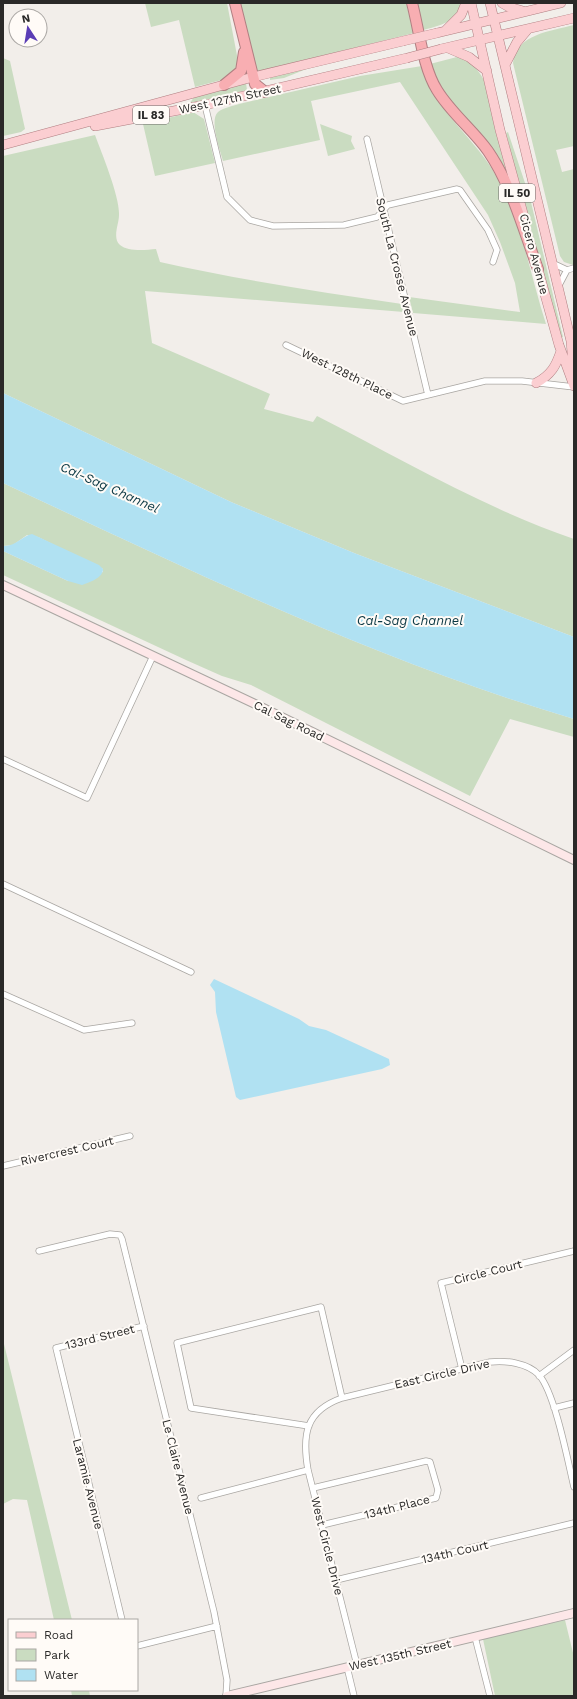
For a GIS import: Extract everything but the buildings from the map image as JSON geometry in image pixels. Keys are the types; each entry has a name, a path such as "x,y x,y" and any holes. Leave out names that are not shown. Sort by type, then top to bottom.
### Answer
{"highway":[{"path":"235,3 252,77 255,84 265,92"},
{"path":"412,3 427,65 437,90 488,151 502,175 511,195 538,269"},
{"path":"224,84 241,71 244,59 244,40"}],"main road":[{"path":"441,32 461,15 466,3"},
{"name":"Cicero Avenue","path":"471,3 500,130 561,351 574,387"},
{"name":"Cicero Avenue","path":"490,3 571,341 574,382"},
{"path":"502,3 509,7 526,11"},
{"name":"West 127th Street","path":"37,137 224,84 561,3"},
{"name":"West 127th Street","path":"37,137 205,106 574,18"},
{"path":"505,65 517,42 528,29"},
{"path":"444,48 469,57 487,71"},
{"name":"IL 83","path":"3,145 37,137"},
{"path":"536,383 546,377 556,366 561,351"},
{"name":"Cal Sag Road","path":"3,585 154,656 574,860"},
{"name":"West 135th Street","path":"227,1696 574,1613"}],"street":[{"path":"205,106 227,197 250,220 273,226 310,224 333,226 377,217 388,205 452,189 460,190 488,230 497,250 493,262"},
{"name":"South La Crosse Avenue","path":"367,139 383,212 428,395"},
{"path":"552,263 567,270 574,268"},
{"path":"558,287 567,270"},
{"name":"West 128th Place","path":"286,345 403,401 484,381 536,383 574,387"},
{"path":"3,759 87,798 154,656"},
{"path":"3,884 191,972"},
{"path":"3,994 84,1030 132,1023"},
{"name":"Rivercrest Court","path":"3,1166 130,1136"},
{"name":"Le Claire Avenue","path":"39,1252 110,1234 120,1235 122,1239 216,1626 227,1680 227,1696"},
{"name":"Circle Court","path":"462,1369 441,1283 574,1251"},
{"path":"309,1426 191,1408 177,1343 321,1308 342,1398"},
{"name":"133rd Street","path":"56,1348 144,1326"},
{"name":"Laramie Avenue","path":"56,1348 122,1619"},
{"path":"574,1350 540,1376 554,1408 574,1487"},
{"name":"East Circle Drive","path":"309,1426 316,1414 324,1406 342,1398 490,1362 506,1362 521,1365 540,1376"},
{"path":"554,1408 574,1403"},
{"name":"West Circle Drive","path":"309,1426 304,1448 308,1470 357,1665"},
{"name":"134th Place","path":"313,1488 426,1461 430,1462 438,1490 436,1498 322,1525"},
{"path":"201,1498 308,1470"},
{"name":"134th Court","path":"336,1580 574,1523"},
{"path":"138,1646 216,1626"},
{"path":"475,1637 490,1696"},
{"path":"347,1667 354,1696"}],"green space":[{"path":"145,3 227,3 239,66 225,79 195,87 179,20 151,27"},
{"path":"240,3 406,3 414,33 258,72"},
{"path":"416,3 460,3 456,15 452,19 441,25 423,30"},
{"path":"574,25 574,146 556,150 562,172 574,169 573,265 564,262 560,256 513,63 516,53 521,46 536,35"},
{"path":"457,57 470,63 485,82 510,180 440,86 430,64"},
{"path":"3,58 10,61 25,129 21,132 3,136"},
{"path":"422,66 436,97 489,165 506,195 525,250 546,324 413,313 409,297 520,312 515,283 488,215 400,82 311,101 320,140 223,161 216,135 215,121 218,112 223,109 360,76"},
{"path":"309,68 284,78 270,80 270,77"},
{"path":"246,83 247,90 189,104 195,96"},
{"path":"193,112 204,119 215,163 155,176 143,124"},
{"path":"320,124 352,136 351,141 355,149 328,156"},
{"path":"508,132 530,198 563,337 561,338 549,299 506,133"},
{"path":"95,135 117,198 119,215 116,239 123,247 137,250 156,249 160,262 281,285 402,304 404,312 145,291 152,343 270,394 264,409 313,422 317,416 475,498 541,527 574,539 574,637 354,553 231,502 3,393 3,156"},
{"path":"3,483 214,581 356,642 500,696 574,719 574,737 510,719 470,796 251,685 222,676 3,575 3,551 68,581 103,572 103,569 38,537 27,535 13,545 3,546"},
{"path":"3,1340 72,1619 54,1619 27,1500 13,1499 3,1504"},
{"path":"565,1620 574,1657 574,1696 495,1696 483,1639"},
{"path":"71,1691 89,1691 90,1696 72,1696"}],"water":[{"name":"Cal-Sag Channel","path":"3,393 231,502 354,553 574,637 574,719 500,696 356,642 214,581 3,483"},
{"path":"32,534 99,565 103,569 101,575 96,579 82,585 68,581 3,551 3,546 11,545"},
{"path":"214,979 299,1019 309,1026 326,1030 389,1059 390,1065 382,1069 240,1100 236,1097 216,1012 215,992 210,985"}]}
